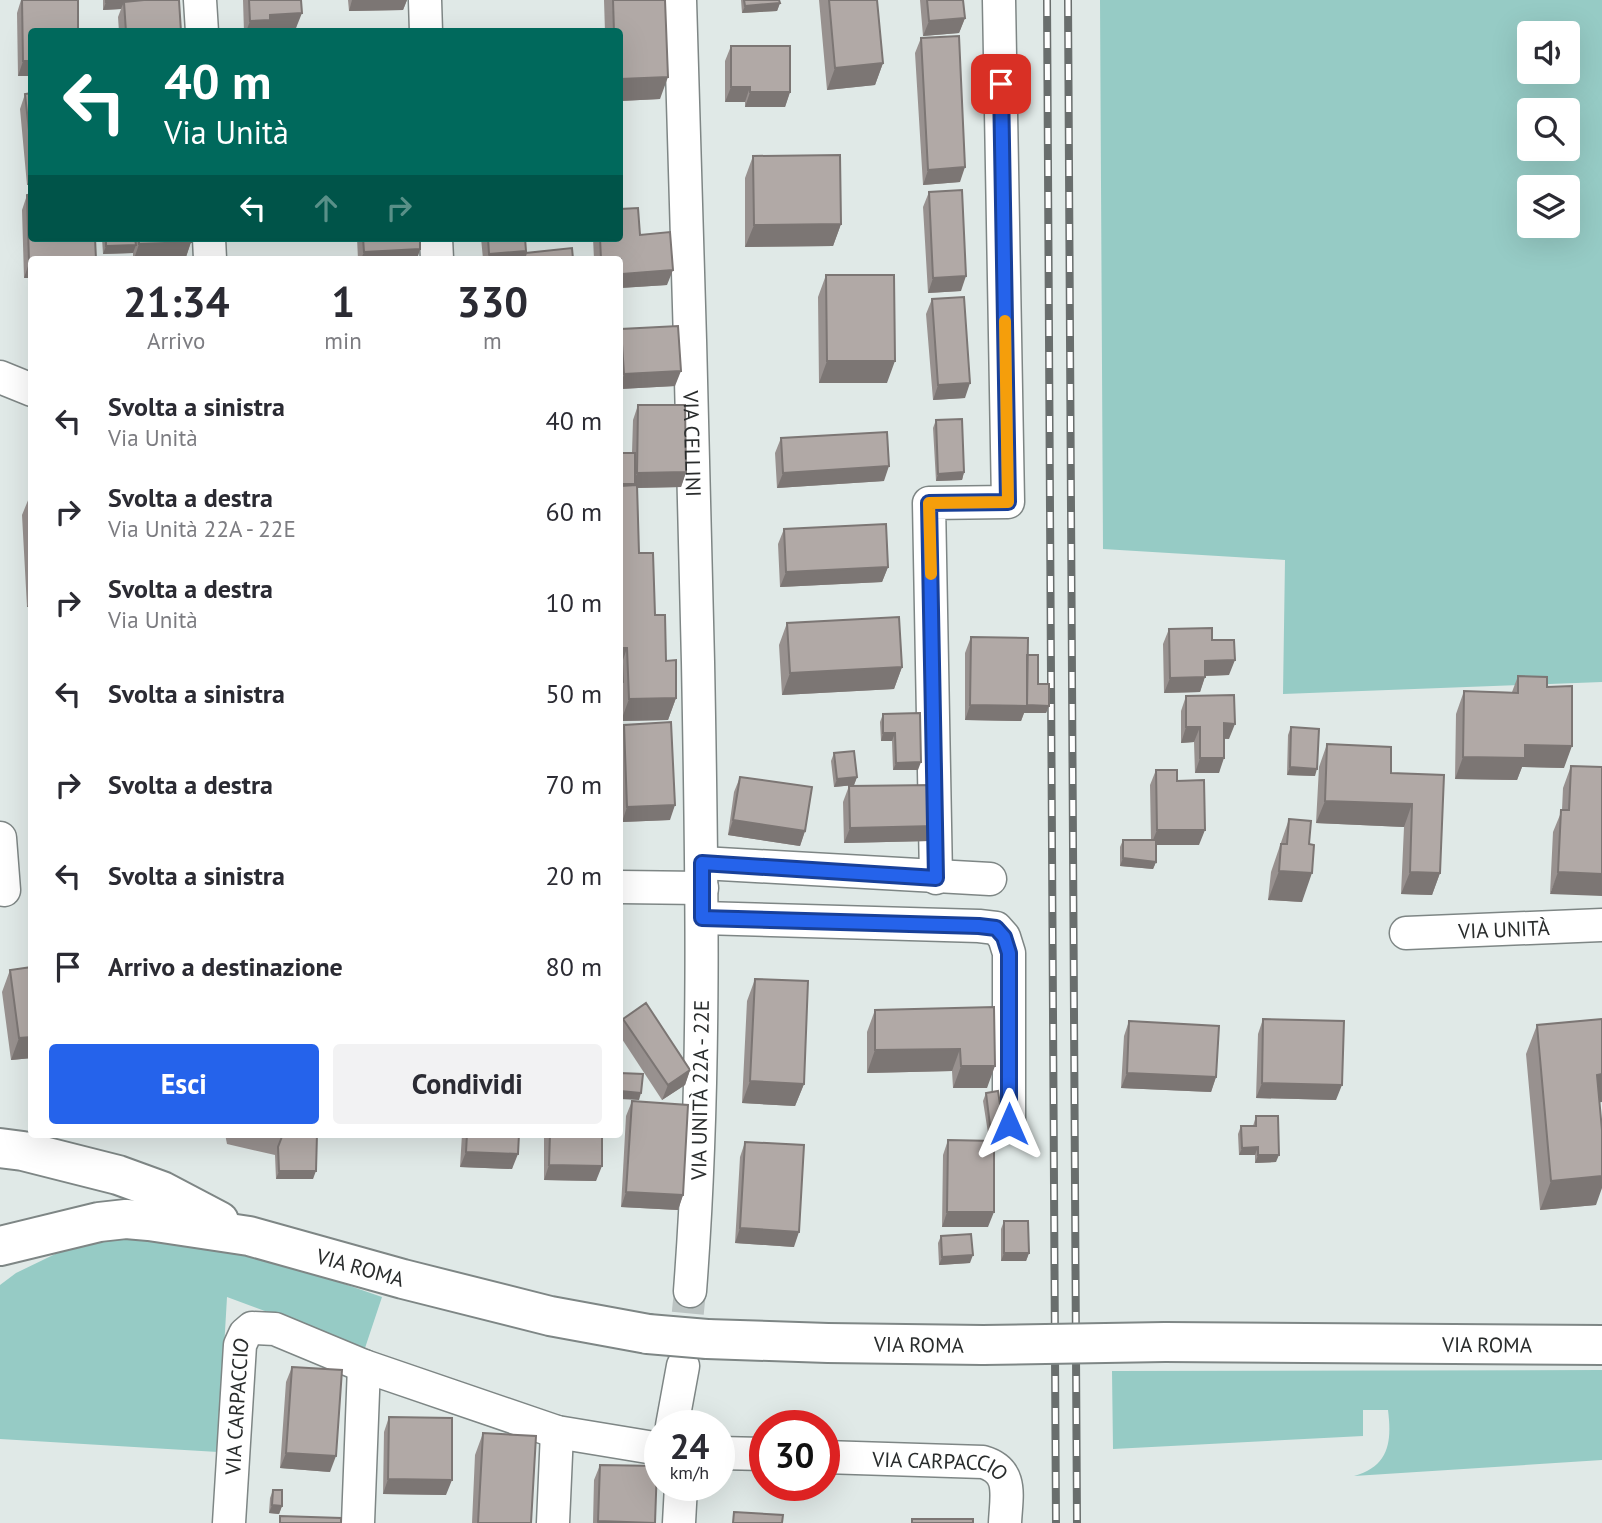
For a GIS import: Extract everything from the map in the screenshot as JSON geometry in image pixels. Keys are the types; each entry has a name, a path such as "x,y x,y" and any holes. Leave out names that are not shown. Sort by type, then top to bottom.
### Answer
{"street":[{"path":"200,0 202,28"},
{"path":"425,0 426,28"},
{"name":"VIA CELLINI","path":"680,0 690,315 702,890"},
{"path":"936,878 929,503 1008,502 999,0"},
{"path":"0,377 28,388"},
{"path":"0,838 12,890"},
{"path":"623,887 702,890 936,878 990,879"},
{"path":"702,890 996,928 1004,937 1009,953 1009,1124"},
{"name":"VIA UNITÀ 22A - 22E","path":"690,1291 698,1192 702,890"},
{"name":"VIA UNITÀ","path":"1406,933 1602,925"},
{"name":"VIA ROMA","path":"0,1148 23,1151 118,1175 162,1191 249,1236"},
{"name":"VIA ROMA","path":"0,1246 99,1222 126,1219 249,1236 510,1306 648,1334 695,1352 828,1343 1602,1345"},
{"name":"VIA CARPACCIO","path":"229,1523 240,1345 245,1334 252,1328 275,1329 364,1366 557,1432 644,1446"},
{"path":"677,1410 695,1352"},
{"path":"358,1523 364,1366"},
{"path":"553,1523 557,1432"},
{"name":"VIA CARPACCIO","path":"840,1458 983,1462 995,1465 1003,1475 1007,1489 1005,1523"},
{"path":"680,1523 681,1501"}],"shaded area":[{"path":"1100,0 1602,0 1602,682 1283,694 1285,560 1103,549"},
{"path":"128,1234 226,1243 382,1297 365,1348 227,1297 218,1452 0,1439 0,1285 16,1273 80,1242"},
{"path":"1602,1370 1602,1460 1354,1476 1375,1466 1386,1451 1388,1410 1363,1410 1363,1436 1113,1449 1112,1371"}],"building":[{"path":"22,0 78,0 78,28 28,28 28,61 23,61"},
{"path":"106,0 144,0 106,2"},
{"path":"179,0 181,28 126,28 124,2"},
{"path":"249,0 301,0 302,13 270,15 270,20 250,21"},
{"path":"613,0 665,0 668,77 623,79 623,28 614,28"},
{"path":"744,0 779,0 780,3 745,6"},
{"path":"829,0 877,0 883,63 835,68"},
{"path":"927,0 963,0 965,18 929,21"},
{"path":"959,36 965,167 928,170 921,38"},
{"path":"731,46 790,46 790,92 750,92 750,87 731,87"},
{"path":"25,94 28,94 28,121"},
{"path":"840,155 841,224 754,225 753,156"},
{"path":"962,190 966,276 933,278 929,192"},
{"path":"638,208 640,235 670,232 673,270 623,274 623,256 601,256 600,242 623,242 623,209"},
{"path":"28,242 95,242 96,256 29,256"},
{"path":"106,242 136,242 136,245 106,246"},
{"path":"139,242 191,242 139,244"},
{"path":"363,242 420,242 420,249 364,252"},
{"path":"488,242 525,242 526,251 489,254"},
{"path":"572,248 573,256 525,256 526,253"},
{"path":"826,275 894,275 895,361 827,361"},
{"path":"964,297 970,383 938,385 932,299"},
{"path":"678,326 681,371 624,374 623,329"},
{"path":"638,405 685,405 686,472 637,473"},
{"path":"962,419 964,472 938,474 936,420"},
{"path":"887,432 889,466 783,473 781,438"},
{"path":"623,453 635,453 635,484 623,484"},
{"path":"637,485 639,553 653,553 655,615 665,615 666,661 676,660 676,698 629,699 627,648 623,648 623,486"},
{"path":"886,524 888,567 786,572 784,529"},
{"path":"899,617 902,667 790,673 787,623"},
{"path":"1212,628 1212,640 1234,640 1235,660 1205,661 1205,677 1170,678 1169,629"},
{"path":"971,637 1028,638 1027,706 970,705"},
{"path":"1027,655 1038,655 1038,684 1049,684 1049,706 1027,705"},
{"path":"1518,676 1547,677 1547,687 1572,686 1572,746 1525,745 1525,758 1463,757 1464,691 1518,693"},
{"path":"1234,695 1235,724 1224,723 1224,758 1200,758 1200,727 1186,727 1186,696"},
{"path":"920,713 921,762 896,763 895,733 883,733 883,714"},
{"path":"671,722 675,805 627,807 624,725"},
{"path":"1291,727 1319,729 1317,769 1290,767"},
{"path":"1327,744 1391,747 1391,773 1444,775 1440,873 1410,872 1412,804 1325,801"},
{"path":"854,751 857,777 837,779 834,753"},
{"path":"1571,766 1602,767 1602,874 1558,872 1561,810 1569,810"},
{"path":"1156,770 1177,770 1177,781 1204,780 1205,830 1157,830"},
{"path":"740,777 812,787 805,831 733,820"},
{"path":"934,785 935,826 850,828 849,786"},
{"path":"1289,819 1311,821 1309,844 1314,845 1312,873 1279,871 1281,844 1287,844"},
{"path":"1123,840 1156,840 1156,862 1123,858"},
{"path":"28,968 28,1037 19,1038 10,970"},
{"path":"755,979 808,981 804,1084 750,1081"},
{"path":"646,1003 690,1070 668,1085 623,1019"},
{"path":"994,1007 995,1066 961,1066 960,1049 875,1050 875,1010"},
{"path":"1263,1019 1344,1021 1342,1085 1262,1083"},
{"path":"1602,1019 1602,1074 1597,1075 1602,1130 1602,1176 1551,1181 1537,1025"},
{"path":"1129,1021 1219,1026 1216,1077 1127,1073"},
{"path":"623,1073 643,1074 641,1093 623,1091"},
{"path":"998,1091 1000,1104 1007,1103 1010,1122 990,1125 986,1093"},
{"path":"632,1101 688,1105 683,1195 626,1192"},
{"path":"1256,1116 1278,1116 1279,1155 1258,1155 1258,1147 1242,1148 1241,1126 1256,1126"},
{"path":"281,1138 317,1138 316,1171 279,1171 278,1147"},
{"path":"467,1138 519,1138 518,1154 466,1152"},
{"path":"550,1138 602,1138 602,1166 549,1165"},
{"path":"948,1140 994,1141 994,1212 947,1212"},
{"path":"745,1142 804,1145 799,1232 740,1228"},
{"path":"1004,1221 1028,1221 1029,1253 1004,1253"},
{"path":"971,1234 973,1255 942,1257 941,1236"},
{"path":"292,1367 342,1370 336,1456 286,1453"},
{"path":"389,1417 452,1418 452,1480 388,1479"},
{"path":"483,1433 536,1436 531,1523 478,1523"},
{"path":"600,1465 644,1466 644,1501 656,1501 655,1523 598,1521"},
{"path":"273,1490 282,1490 282,1506 272,1505"},
{"path":"734,1512 783,1515 782,1523 733,1523"},
{"path":"280,1516 341,1518 341,1523 280,1523"},
{"path":"912,1519 973,1519 973,1523 912,1523"}],"tunnel":[{"path":"683,1361 690,1291"}],"railway":[{"path":"1047,0 1056,1523"},
{"path":"1068,0 1077,1523"}],"slow traffic":[{"path":"931,574 929,503 1008,502 1005,321"}],"route":[{"path":"1001,84 1008,502 929,503 936,878 702,863 702,918 996,928 1004,937 1009,953 1009,1124"}]}
